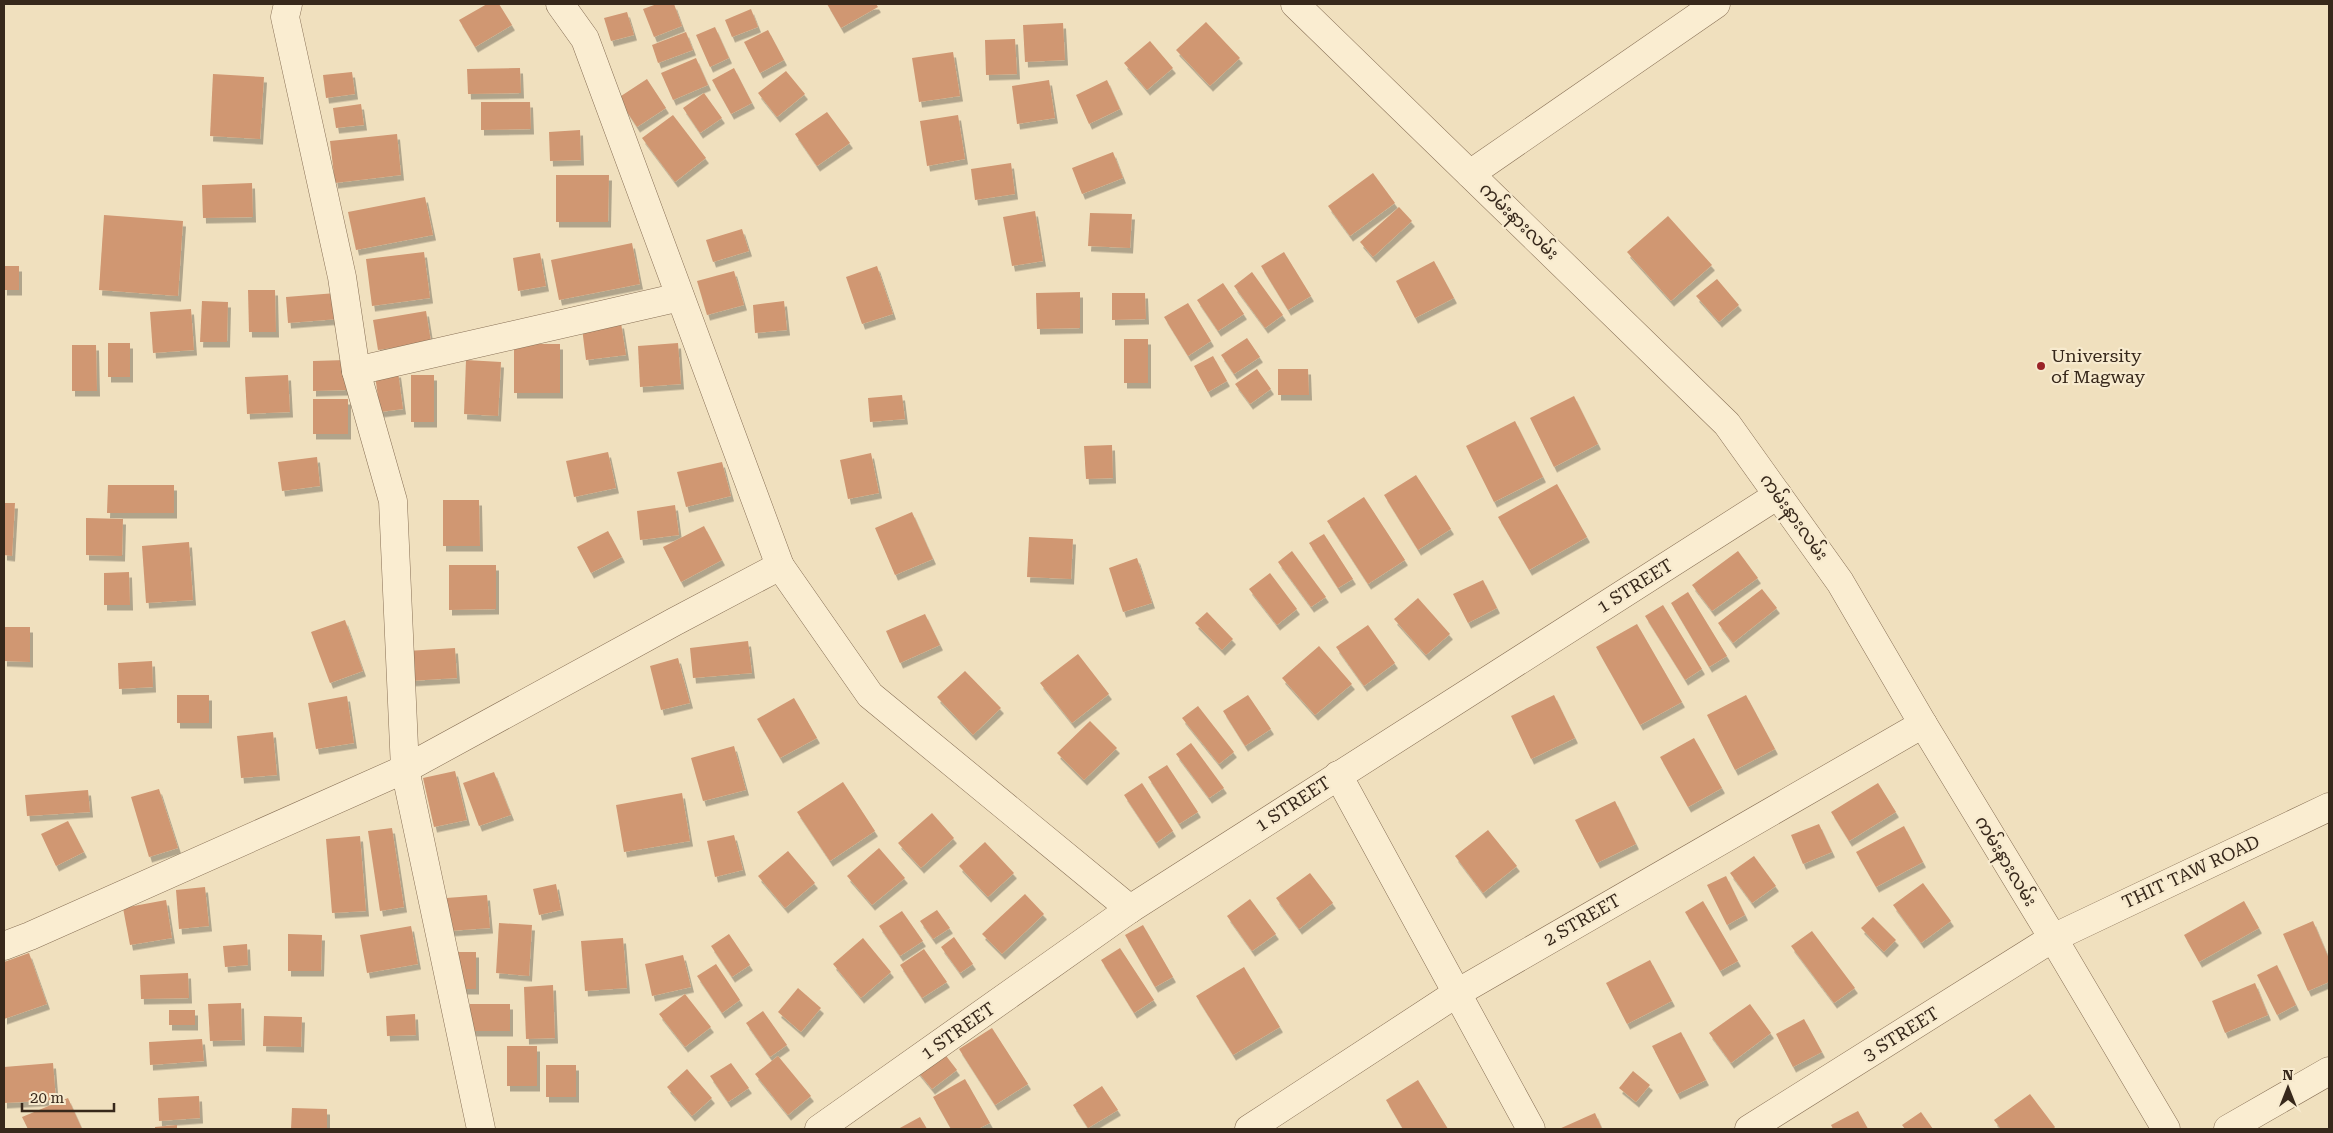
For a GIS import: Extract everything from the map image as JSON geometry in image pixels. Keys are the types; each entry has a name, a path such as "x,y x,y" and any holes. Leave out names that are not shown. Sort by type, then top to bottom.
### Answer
{"street":[{"path":"288,4 285,17 342,277 356,371 393,501 405,768 481,1129"},
{"path":"560,4 584,39 780,566 870,695 1130,909"},
{"name":"ကမ်းနားလမ်း","path":"1295,4 1728,424 1840,582 2166,1129"},
{"path":"1470,174 1716,4"},
{"path":"356,371 680,297"},
{"name":"1 STREET","path":"819,1129 1130,909 1778,495"},
{"path":"4,946 405,768 780,566"},
{"name":"2 STREET","path":"1249,1129 1456,992 1923,724"},
{"path":"1338,775 1531,1129"},
{"name":"THIT TAW ROAD","path":"2053,938 2329,807"},
{"name":"3 STREET","path":"1749,1129 2053,938"},
{"path":"2228,1129 2329,1071"}],"building":[{"path":"487,4 499,4 512,25 475,47 459,20"},
{"path":"657,4 674,4 682,26 654,37 643,9"},
{"path":"827,4 876,4 878,7 841,28"},
{"path":"751,9 758,27 732,37 725,20"},
{"path":"627,12 634,35 611,41 604,18"},
{"path":"1206,22 1240,58 1210,86 1176,50"},
{"path":"1063,23 1065,60 1025,62 1023,25"},
{"path":"715,27 729,58 710,67 696,35"},
{"path":"768,30 784,60 760,73 744,42"},
{"path":"686,32 693,50 658,63 652,45"},
{"path":"1015,39 1017,74 986,75 985,40"},
{"path":"1150,41 1173,68 1147,90 1124,63"},
{"path":"953,52 960,96 919,102 912,58"},
{"path":"696,58 708,85 673,100 661,73"},
{"path":"520,68 521,93 468,94 467,69"},
{"path":"734,68 752,103 731,114 712,80"},
{"path":"786,71 805,94 777,117 758,93"},
{"path":"352,72 355,94 326,98 323,75"},
{"path":"213,74 264,77 260,139 210,136"},
{"path":"647,79 666,108 637,127 618,98"},
{"path":"1049,80 1055,118 1017,124 1012,86"},
{"path":"1107,80 1120,109 1089,124 1076,95"},
{"path":"704,93 722,118 700,133 683,108"},
{"path":"481,102 530,102 531,129 481,130"},
{"path":"361,104 364,125 336,128 333,108"},
{"path":"827,112 850,143 817,166 795,134"},
{"path":"673,115 706,158 675,182 642,138"},
{"path":"958,115 965,159 927,166 920,121"},
{"path":"580,130 581,160 550,161 549,132"},
{"path":"397,134 401,175 335,183 330,141"},
{"path":"1113,152 1123,178 1082,194 1072,168"},
{"path":"1011,163 1015,194 975,200 971,169"},
{"path":"1373,173 1395,203 1350,236 1328,206"},
{"path":"556,175 609,175 608,222 556,222"},
{"path":"252,183 253,217 203,218 202,185"},
{"path":"425,197 433,235 356,250 348,212"},
{"path":"1399,207 1412,221 1373,257 1360,242"},
{"path":"1035,211 1043,261 1012,266 1003,217"},
{"path":"1090,213 1132,214 1130,248 1088,246"},
{"path":"104,215 183,221 178,296 99,290"},
{"path":"1668,216 1712,265 1671,301 1627,252"},
{"path":"742,229 749,251 713,262 706,240"},
{"path":"632,243 640,284 559,300 551,260"},
{"path":"424,252 430,298 372,306 366,259"},
{"path":"1284,252 1311,296 1288,310 1261,266"},
{"path":"540,253 546,286 518,291 513,258"},
{"path":"1434,261 1454,298 1415,318 1396,281"},
{"path":"4,266 19,266 19,290 4,290"},
{"path":"877,266 893,314 862,324 846,277"},
{"path":"734,271 744,305 707,315 697,281"},
{"path":"1252,272 1283,315 1265,328 1234,286"},
{"path":"1717,279 1739,305 1719,322 1696,296"},
{"path":"1223,283 1244,314 1218,331 1197,300"},
{"path":"248,290 275,290 276,332 249,332"},
{"path":"1080,292 1080,328 1037,329 1036,293"},
{"path":"336,293 338,319 288,323 286,297"},
{"path":"1112,293 1145,293 1146,319 1112,320"},
{"path":"202,301 228,302 227,342 200,342"},
{"path":"784,301 787,330 755,333 753,305"},
{"path":"1188,303 1211,341 1188,356 1164,317"},
{"path":"191,309 194,350 153,353 150,312"},
{"path":"426,311 431,342 378,350 373,320"},
{"path":"621,323 626,355 586,360 582,328"},
{"path":"1247,338 1260,357 1234,374 1221,355"},
{"path":"1124,339 1148,339 1148,383 1124,383"},
{"path":"108,343 130,343 130,377 108,377"},
{"path":"678,343 681,384 640,387 638,346"},
{"path":"514,344 560,344 560,393 514,393"},
{"path":"72,345 96,345 97,391 72,391"},
{"path":"1213,356 1227,381 1208,392 1194,366"},
{"path":"346,360 346,390 313,391 313,361"},
{"path":"466,360 501,362 498,416 464,414"},
{"path":"1257,369 1271,389 1250,404 1235,384"},
{"path":"1278,369 1308,369 1309,395 1278,395"},
{"path":"398,372 403,409 380,412 375,375"},
{"path":"288,375 290,412 247,414 245,377"},
{"path":"411,375 434,375 434,422 411,422"},
{"path":"902,395 905,419 870,422 868,398"},
{"path":"1574,396 1598,444 1554,467 1530,418"},
{"path":"313,399 348,399 348,434 313,434"},
{"path":"1515,421 1543,477 1494,502 1466,446"},
{"path":"1112,445 1113,478 1086,479 1084,446"},
{"path":"608,452 616,488 574,497 566,461"},
{"path":"871,453 879,493 848,499 840,460"},
{"path":"317,457 320,486 282,491 278,462"},
{"path":"722,462 731,496 686,507 677,472"},
{"path":"1416,475 1451,529 1418,550 1384,495"},
{"path":"1557,484 1587,537 1529,570 1498,517"},
{"path":"108,485 174,485 174,513 107,513"},
{"path":"1364,497 1405,560 1368,584 1327,521"},
{"path":"443,500 479,500 480,546 443,546"},
{"path":"4,503 15,503 12,556 4,555"},
{"path":"675,505 679,535 640,540 637,511"},
{"path":"912,512 933,559 895,575 875,528"},
{"path":"86,518 123,519 122,556 86,555"},
{"path":"704,526 722,560 681,582 663,547"},
{"path":"608,531 622,557 591,573 577,547"},
{"path":"1324,534 1353,579 1338,588 1309,543"},
{"path":"1029,537 1073,539 1071,579 1027,577"},
{"path":"189,542 193,600 146,603 142,546"},
{"path":"1292,551 1326,597 1311,607 1278,562"},
{"path":"1738,551 1758,578 1712,611 1692,585"},
{"path":"1137,558 1152,603 1123,612 1109,568"},
{"path":"449,565 496,565 496,609 449,610"},
{"path":"129,572 130,605 104,605 104,573"},
{"path":"1270,573 1297,609 1277,625 1249,589"},
{"path":"1483,580 1497,608 1468,623 1453,594"},
{"path":"1762,589 1777,608 1733,643 1718,623"},
{"path":"1688,592 1727,656 1709,667 1671,603"},
{"path":"1418,598 1450,634 1426,655 1394,619"},
{"path":"1663,605 1702,669 1685,680 1645,616"},
{"path":"1207,612 1233,639 1222,650 1195,623"},
{"path":"925,614 940,645 900,663 886,631"},
{"path":"345,620 363,671 330,683 311,632"},
{"path":"1637,624 1682,702 1640,725 1596,647"},
{"path":"1368,625 1395,663 1364,686 1336,647"},
{"path":"4,627 30,627 30,662 4,661"},
{"path":"748,641 752,673 693,678 690,648"},
{"path":"1319,646 1352,684 1315,715 1282,678"},
{"path":"455,648 457,678 409,681 407,651"},
{"path":"1078,654 1109,694 1072,723 1040,683"},
{"path":"678,658 690,703 661,710 650,666"},
{"path":"152,661 153,687 119,689 118,663"},
{"path":"965,671 1001,708 973,735 937,697"},
{"path":"177,695 209,695 209,723 177,723"},
{"path":"1248,695 1271,729 1245,746 1223,711"},
{"path":"1554,695 1575,738 1531,759 1511,716"},
{"path":"1746,695 1775,749 1735,770 1707,715"},
{"path":"347,696 354,743 316,749 308,703"},
{"path":"794,698 817,738 780,758 757,719"},
{"path":"1198,706 1234,752 1219,764 1182,718"},
{"path":"1090,721 1117,748 1084,780 1057,753"},
{"path":"273,732 277,775 241,778 237,736"},
{"path":"1694,738 1722,788 1688,807 1660,757"},
{"path":"1191,743 1224,788 1209,798 1176,754"},
{"path":"734,746 746,790 703,801 691,758"},
{"path":"1167,765 1198,812 1179,824 1148,777"},
{"path":"455,771 467,820 434,827 423,778"},
{"path":"494,772 511,815 479,826 463,783"},
{"path":"843,782 875,831 830,861 797,812"},
{"path":"1142,783 1173,831 1156,843 1124,795"},
{"path":"1878,783 1896,812 1849,841 1831,812"},
{"path":"159,789 178,848 149,857 131,797"},
{"path":"88,790 90,812 27,816 25,795"},
{"path":"682,793 690,841 624,852 616,805"},
{"path":"1615,801 1636,844 1597,863 1575,820"},
{"path":"932,813 954,838 921,868 898,843"},
{"path":"68,821 84,852 56,866 41,834"},
{"path":"1819,824 1832,852 1803,864 1791,835"},
{"path":"1904,826 1923,862 1876,887 1856,852"},
{"path":"392,828 404,907 380,911 368,831"},
{"path":"1488,830 1517,866 1483,893 1455,856"},
{"path":"734,835 743,870 715,877 707,841"},
{"path":"360,836 366,911 332,913 326,839"},
{"path":"985,842 1014,873 988,897 959,866"},
{"path":"879,848 905,878 872,905 847,876"},
{"path":"788,851 815,883 785,908 758,876"},
{"path":"1754,856 1776,886 1752,903 1730,873"},
{"path":"1310,873 1333,903 1299,929 1276,898"},
{"path":"1726,876 1745,915 1727,925 1707,885"},
{"path":"1923,883 1951,921 1921,943 1893,905"},
{"path":"556,884 561,910 539,915 533,889"},
{"path":"205,887 209,926 179,929 176,890"},
{"path":"1025,894 1044,914 1002,954 982,934"},
{"path":"487,895 490,928 449,931 446,898"},
{"path":"1250,899 1276,934 1252,951 1227,916"},
{"path":"166,900 172,938 130,945 123,908"},
{"path":"1703,901 1738,961 1720,971 1685,912"},
{"path":"2244,901 2259,928 2199,962 2184,935"},
{"path":"937,910 950,928 933,939 920,921"},
{"path":"902,911 923,941 900,956 879,926"},
{"path":"1873,917 1896,940 1884,952 1861,928"},
{"path":"2313,921 2329,959 2329,982 2308,991 2283,934"},
{"path":"499,923 532,925 529,976 496,973"},
{"path":"1143,925 1173,977 1155,987 1125,935"},
{"path":"411,926 418,964 367,973 360,935"},
{"path":"1812,931 1855,988 1834,1003 1791,946"},
{"path":"288,934 322,935 321,971 288,971"},
{"path":"729,934 750,965 732,977 711,946"},
{"path":"954,937 973,964 960,973 941,947"},
{"path":"623,938 627,988 585,991 581,941"},
{"path":"863,938 891,972 861,998 833,964"},
{"path":"247,944 248,965 225,967 223,946"},
{"path":"1120,948 1154,1000 1134,1013 1101,960"},
{"path":"924,949 947,982 922,998 900,965"},
{"path":"449,952 476,952 476,989 449,989"},
{"path":"29,953 47,1004 4,1019 4,962"},
{"path":"683,955 691,987 652,996 645,964"},
{"path":"1650,960 1672,1001 1627,1024 1606,983"},
{"path":"716,964 740,1000 722,1013 697,976"},
{"path":"2277,965 2296,1005 2277,1015 2257,975"},
{"path":"1244,967 1280,1027 1233,1055 1196,996"},
{"path":"188,973 189,998 141,999 140,975"},
{"path":"2255,983 2268,1015 2225,1033 2212,1001"},
{"path":"553,985 555,1038 526,1039 524,987"},
{"path":"798,988 821,1008 801,1032 778,1012"},
{"path":"685,994 711,1027 685,1047 659,1014"},
{"path":"241,1003 242,1040 210,1041 208,1004"},
{"path":"470,1004 510,1004 510,1031 470,1031"},
{"path":"1750,1004 1771,1033 1731,1063 1709,1033"},
{"path":"169,1010 195,1010 195,1025 169,1025"},
{"path":"763,1011 787,1045 770,1057 746,1023"},
{"path":"415,1014 416,1035 387,1036 386,1016"},
{"path":"264,1016 302,1017 301,1047 263,1046"},
{"path":"1804,1019 1822,1052 1793,1067 1776,1034"},
{"path":"992,1028 1028,1084 995,1105 959,1049"},
{"path":"1681,1032 1706,1080 1677,1094 1652,1046"},
{"path":"202,1039 204,1061 150,1065 149,1042"},
{"path":"507,1046 537,1046 537,1086 507,1086"},
{"path":"940,1048 957,1070 932,1089 914,1067"},
{"path":"778,1056 811,1096 788,1115 755,1074"},
{"path":"53,1063 56,1100 4,1103 4,1067"},
{"path":"731,1063 749,1088 728,1102 710,1076"},
{"path":"546,1065 576,1065 576,1097 546,1097"},
{"path":"687,1069 712,1098 692,1116 667,1087"},
{"path":"1633,1071 1650,1085 1636,1102 1619,1088"},
{"path":"965,1079 990,1123 978,1129 951,1129 933,1097"},
{"path":"1418,1080 1448,1129 1403,1129 1386,1100"},
{"path":"1102,1086 1118,1110 1088,1128 1073,1105"},
{"path":"2030,1094 2055,1127 2053,1129 2001,1129 1994,1120"},
{"path":"199,1096 200,1118 159,1121 158,1098"},
{"path":"68,1098 82,1129 28,1129 22,1117"},
{"path":"292,1108 327,1109 327,1129 291,1129"},
{"path":"1858,1111 1868,1129 1833,1129 1831,1125"},
{"path":"1921,1112 1933,1129 1905,1129 1902,1125"},
{"path":"1595,1113 1602,1129 1559,1129"},
{"path":"920,1117 927,1129 898,1129"},
{"path":"177,1125 177,1129 155,1129 155,1127"}],"place":[{"name":"University of Magway","path":"2041,366"}]}
